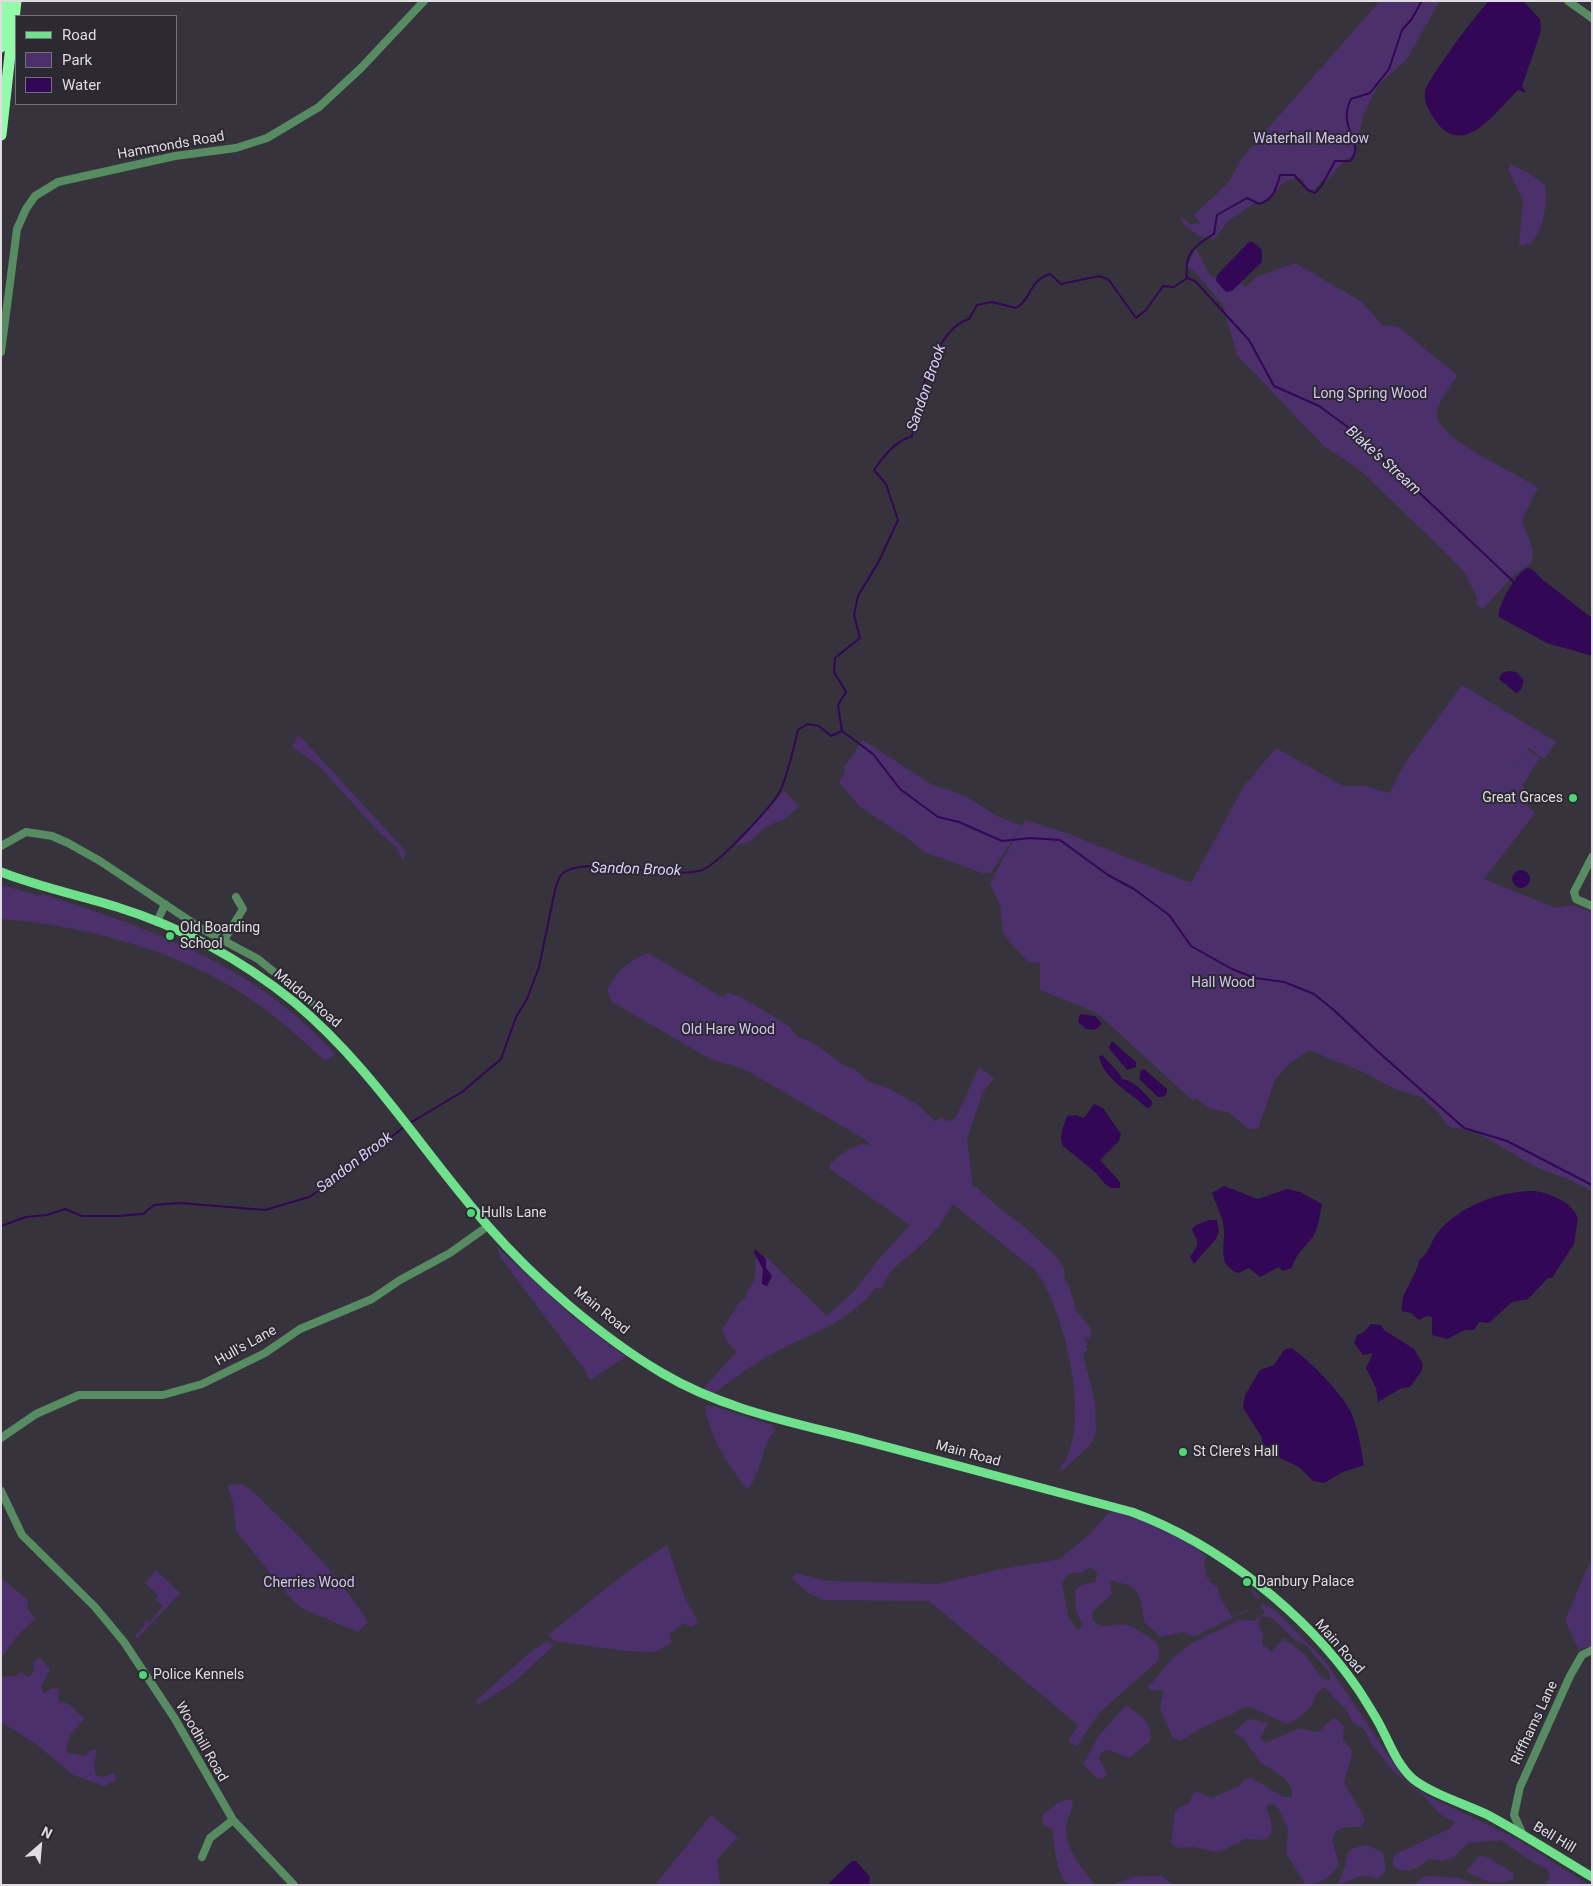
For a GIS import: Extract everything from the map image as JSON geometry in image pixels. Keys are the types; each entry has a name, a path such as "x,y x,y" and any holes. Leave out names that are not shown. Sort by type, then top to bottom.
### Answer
{"highway":[{"path":"1,47 6,1"},
{"path":"1,135 16,1"}],"main road":[{"name":"Maldon Road","path":"1,872 119,908 157,922 238,962 293,1002 340,1045 412,1130"},
{"name":"Main Road","path":"412,1130 488,1226 544,1281 619,1345 664,1374 749,1411 1132,1512 1159,1522 1204,1546 1291,1612 1326,1650 1356,1687 1376,1717 1399,1761 1414,1779 1501,1823"},
{"name":"Bell Hill","path":"1501,1823 1592,1877"}],"street":[{"name":"Hammonds Road","path":"1,352 17,229 26,209 35,196 54,184 67,180 175,156 236,148 267,138 319,108 361,68 424,1"},
{"path":"1568,1 1592,18"},
{"name":"Maldon Road","path":"1,846 26,832 52,836 100,861 165,904 275,970 311,1002"},
{"path":"1592,857 1574,892 1576,899 1592,906"},
{"path":"224,940 243,909 236,897"},
{"path":"157,922 165,904"},
{"name":"Hull's Lane","path":"1,1438 36,1414 79,1395 153,1396 202,1384 265,1353 300,1329 372,1299 400,1280 450,1253 488,1226"},
{"name":"Woodhill Road","path":"1,1490 22,1535 95,1606 124,1642 170,1712 233,1820 294,1885"},
{"name":"Riffhams Lane","path":"1514,1815 1520,1787 1570,1676 1582,1655 1592,1650"},
{"path":"1501,1823 1514,1815 1523,1835"},
{"path":"202,1857 210,1838 233,1820"}],"green space":[{"name":"Waterhall Meadow","path":"1380,1 1440,1 1407,59 1378,85 1363,116 1355,152 1351,157 1345,160 1326,181 1321,181 1314,190 1308,190 1302,179 1288,180 1283,183 1264,203 1256,202 1228,221 1213,241 1209,235 1203,238 1184,225 1180,216 1190,224 1200,223 1194,215 1229,182 1242,158"},
{"path":"1510,164 1529,173 1545,185 1546,200 1542,224 1530,245 1528,243 1522,246 1519,243 1523,200 1508,169"},
{"name":"Long Spring Wood","path":"1196,249 1214,278 1241,283 1245,287 1258,276 1295,263 1362,302 1382,325 1397,326 1456,374 1457,376 1438,410 1437,414 1440,424 1463,444 1538,488 1522,520 1533,550 1532,560 1530,564 1513,576 1483,609 1477,605 1476,595 1464,572 1445,552 1361,471 1324,446 1237,355 1223,305 1196,273 1187,266"},
{"name":"Hall Wood","path":"1462,685 1556,742 1544,759 1529,748 1509,777 1528,750 1540,758 1522,786 1524,788 1519,796 1535,813 1484,879 1556,908 1572,905 1592,912 1592,1191 1538,1168 1474,1131 1449,1127 1438,1112 1421,1097 1395,1089 1363,1072 1309,1050 1289,1064 1275,1080 1258,1129 1249,1129 1228,1112 1210,1109 1195,1098 1193,1101 1097,1013 1040,990 1040,963 1028,962 1003,932 1000,906 990,883 1021,827 991,873 982,873 924,852 906,837 860,807 839,782 845,772 844,767 863,740 931,784 965,796 999,817 1022,826 1025,820 1069,834 1191,883 1244,786 1276,748 1343,786 1366,786 1389,793 1405,763"},
{"path":"298,734 401,846 406,853 403,860 396,847 380,833 318,765 292,747"},
{"path":"784,791 799,806 785,819 765,827 751,841 735,846"},
{"path":"1,885 40,896 42,894 83,907 123,921 200,954 236,973 271,996 304,1023 335,1054 325,1061 299,1037 252,1000 196,968 165,955 132,944 66,927 1,919"},
{"name":"Old Hare Wood","path":"648,953 722,997 728,993 741,997 789,1026 798,1037 812,1042 845,1066 854,1069 869,1082 888,1088 918,1105 936,1122 940,1117 947,1121 955,1119 979,1067 994,1078 983,1092 967,1139 973,1188 975,1186 1003,1211 1020,1223 1058,1258 1064,1269 1065,1280 1069,1285 1076,1310 1092,1330 1089,1339 1083,1337 1088,1344 1086,1346 1088,1350 1083,1353 1095,1403 1096,1433 1090,1445 1062,1471 1060,1469 1069,1452 1074,1430 1075,1408 1069,1356 1054,1306 1045,1285 1034,1269 954,1205 952,1205 942,1222 930,1236 889,1274 882,1288 875,1288 865,1300 841,1319 765,1358 714,1393 704,1388 736,1352 728,1343 722,1330 739,1302 745,1299 755,1276 757,1256 763,1269 762,1284 767,1286 772,1276 766,1268 765,1256 827,1316 855,1290 876,1262 910,1225 830,1169 830,1164 848,1150 859,1145 870,1145 866,1140 753,1074 735,1066 712,1060 612,1002 607,990 615,977 629,963"},
{"path":"496,1246 572,1316 626,1357 590,1380 585,1370 501,1258"},
{"path":"705,1406 713,1406 772,1425 775,1431 766,1445 756,1476 747,1489 720,1450 711,1429"},
{"name":"Cherries Wood","path":"241,1484 255,1494 289,1526 337,1579 368,1622 358,1632 303,1609 293,1601 236,1531 233,1503 227,1485"},
{"path":"1113,1512 1126,1515 1162,1528 1206,1556 1204,1562 1207,1578 1210,1577 1209,1581 1217,1587 1219,1595 1232,1617 1248,1609 1257,1599 1248,1587 1260,1596 1248,1610 1198,1635 1193,1636 1182,1632 1161,1637 1144,1622 1141,1600 1136,1591 1131,1586 1110,1580 1112,1594 1093,1611 1092,1619 1099,1625 1124,1624 1141,1632 1157,1644 1159,1660 1099,1713 1077,1746 1068,1742 1078,1725 929,1601 824,1600 808,1593 792,1579 796,1573 828,1581 938,1584 1001,1569 1060,1559 1091,1533 1107,1514","holes":["1090,1567 1097,1572 1096,1581 1080,1586 1075,1590 1076,1611 1082,1624 1080,1629 1077,1630 1068,1616 1062,1582 1068,1574 1083,1572"]},
{"path":"667,1545 685,1598 698,1622 692,1627 684,1623 670,1633 671,1643 655,1652 626,1651 554,1641 548,1635 624,1574"},
{"path":"1592,1557 1592,1646 1578,1649 1565,1620"},
{"path":"156,1570 180,1593 137,1639 135,1636 144,1627 146,1621 149,1623 163,1606 155,1600 158,1595 145,1583"},
{"path":"1,1578 27,1599 28,1609 35,1619 17,1636 1,1659"},
{"path":"1264,1604 1276,1611 1326,1662 1404,1779 1422,1793 1517,1839 1589,1885 1544,1885 1550,1878 1547,1869 1531,1861 1501,1840 1468,1843 1453,1858 1442,1861 1429,1859 1420,1866 1406,1871 1396,1868 1392,1864 1394,1855 1451,1828 1455,1822 1441,1815 1425,1797 1393,1771 1371,1743 1364,1729 1353,1723 1347,1711 1324,1687 1318,1692 1307,1710 1287,1724 1248,1706 1200,1729 1180,1741 1173,1738 1160,1708 1164,1690 1151,1690 1148,1687 1173,1658 1190,1644 1239,1620 1254,1621 1265,1613 1260,1606","holes":["1262,1616 1272,1618 1294,1639 1307,1646 1330,1674 1330,1681 1320,1676 1306,1656 1284,1638 1272,1652 1262,1644 1263,1634 1258,1624"]},
{"path":"547,1641 554,1645 513,1683 477,1705 476,1701 528,1654"},
{"path":"40,1657 50,1669 41,1687 44,1694 52,1688 59,1689 58,1701 69,1704 84,1719 70,1735 66,1752 85,1756 90,1750 97,1750 94,1764 96,1775 102,1777 114,1773 116,1780 104,1786 73,1775 36,1744 1,1722 1,1677 15,1676 21,1672 28,1677 34,1672 33,1663"},
{"path":"1126,1705 1148,1724 1151,1734 1150,1741 1129,1758 1109,1750 1101,1752 1099,1759 1107,1774 1104,1778 1098,1779 1083,1764 1098,1737"},
{"path":"1249,1719 1268,1723 1260,1739 1266,1743 1299,1728 1318,1732 1332,1719 1337,1719 1344,1727 1343,1740 1351,1749 1352,1755 1344,1782 1365,1819 1361,1827 1345,1827 1336,1831 1332,1840 1339,1864 1333,1872 1320,1882 1305,1884 1286,1853 1288,1830 1279,1809 1272,1804 1266,1806 1272,1828 1265,1840 1245,1839 1224,1850 1214,1852 1195,1847 1178,1848 1171,1843 1175,1812 1178,1808 1190,1803 1192,1795 1196,1791 1212,1798 1239,1786 1245,1779 1252,1778 1283,1797 1292,1797 1292,1788 1283,1777 1260,1762 1244,1739 1233,1732"},
{"path":"1072,1799 1073,1803 1066,1829 1069,1845 1081,1867 1096,1885 1072,1885 1065,1880 1058,1867 1052,1829 1042,1824 1043,1814 1059,1802"},
{"path":"711,1815 764,1860 737,1838 717,1859 720,1885 655,1885"},
{"path":"1367,1845 1382,1852 1386,1867 1383,1874 1377,1879 1366,1876 1338,1885 1349,1852 1354,1848"},
{"path":"1479,1856 1487,1857 1513,1873 1514,1879 1501,1882 1489,1881 1466,1871"},
{"path":"1161,1876 1174,1885 1112,1885 1132,1877"},
{"path":"1426,1876 1460,1878 1478,1885 1413,1885"}],"water":[{"path":"1489,1 1523,1 1540,19 1541,31 1522,86 1526,93 1518,90 1479,128 1468,134 1457,135 1446,131 1435,120 1426,103 1425,92 1443,60"},
{"path":"1249,242 1253,242 1262,250 1262,262 1232,291 1226,292 1216,281 1217,275"},
{"path":"1528,568 1532,569 1543,580 1592,618 1592,656 1547,643 1499,617 1504,597 1513,582"},
{"path":"1516,672 1524,680 1521,690 1516,693 1499,679 1502,673"},
{"path":"1521,870 1527,873 1530,879 1527,885 1521,888 1515,885 1512,879 1515,873"},
{"path":"1080,1014 1095,1016 1101,1022 1101,1025 1094,1030 1086,1029 1078,1022"},
{"path":"1112,1041 1136,1062 1136,1067 1127,1070 1109,1048"},
{"path":"1102,1055 1119,1073 1122,1079 1135,1084 1142,1090 1152,1101 1151,1107 1147,1108 1112,1079 1102,1064 1099,1056"},
{"path":"1144,1069 1167,1089 1167,1093 1163,1097 1158,1097 1139,1079 1141,1070"},
{"path":"1094,1104 1103,1108 1121,1134 1119,1141 1100,1160 1120,1182 1120,1188 1111,1188 1104,1183 1095,1172 1063,1146 1061,1139 1062,1130 1067,1116 1075,1115 1084,1118"},
{"path":"1224,1186 1258,1199 1287,1189 1300,1192 1322,1204 1317,1228 1311,1239 1297,1256 1292,1268 1282,1271 1279,1267 1260,1277 1249,1268 1238,1273 1231,1270 1225,1261 1224,1255 1223,1222 1212,1193"},
{"path":"1535,1191 1560,1199 1571,1207 1578,1218 1574,1244 1552,1278 1548,1278 1528,1299 1512,1302 1489,1323 1479,1322 1474,1330 1465,1330 1447,1339 1432,1335 1432,1317 1427,1316 1419,1320 1411,1313 1402,1311 1403,1298 1419,1260 1428,1251 1438,1232 1447,1223 1469,1207 1482,1201 1509,1193"},
{"path":"1210,1220 1217,1220 1219,1231 1216,1239 1194,1264 1190,1257 1196,1248 1197,1240 1192,1229 1196,1225"},
{"path":"755,1249 766,1259 766,1268 772,1276 767,1286 762,1284 763,1269 754,1253"},
{"path":"1371,1324 1381,1325 1384,1330 1414,1349 1423,1364 1421,1372 1410,1387 1402,1388 1378,1402 1376,1388 1366,1368 1373,1353 1363,1355 1354,1343 1357,1335 1364,1332"},
{"path":"1291,1348 1316,1368 1333,1387 1351,1412 1357,1431 1364,1465 1343,1472 1324,1483 1313,1481 1299,1467 1280,1458 1263,1444 1261,1436 1243,1408 1245,1395 1260,1370 1274,1365 1284,1350"},
{"path":"852,1861 856,1861 870,1877 869,1885 827,1885"}],"waterway":[{"name":"Sandon Brook","path":"410,1123 462,1092 501,1059 516,1017 527,999 539,967 555,890 563,873 575,868 591,866 688,873 702,870 732,846 777,796 791,760 798,730 807,724 819,726 831,736 842,731 838,705 846,692 834,672 835,658 860,638 854,615 858,596 879,561 898,520 886,484 874,470 895,446 912,436 918,406 929,369 946,337 957,326 969,319 977,305 992,302 1016,308 1025,300 1034,285 1050,274 1061,284 1099,276 1108,279 1136,318 1146,310 1163,286 1174,287 1187,278 1186,269 1189,256 1201,242 1214,234 1217,215 1247,198 1259,204 1264,202 1274,193 1280,175 1294,175 1308,190 1315,193 1322,185 1335,161 1350,161 1354,154 1354,141 1347,119 1347,110 1351,99 1370,93 1389,69 1402,30 1411,20 1422,1"},
{"name":"Blake's Stream","path":"1187,278 1195,281 1249,340 1274,386 1319,406 1356,433 1515,583"},
{"path":"842,731 873,754 900,789 938,817 959,822 1002,841 1030,838 1060,840 1108,875 1134,889 1169,915 1191,946 1232,969 1255,978 1284,982 1314,994 1464,1128 1507,1141 1592,1185"},
{"name":"Sandon Brook","path":"1,1226 26,1217 47,1215 65,1209 82,1216 143,1214 154,1205 180,1203 265,1210 309,1197 342,1175 404,1127"}],"place":[{"name":"Great Graces","path":"1573,798"},
{"name":"Old Boarding School","path":"170,936"},
{"name":"Hulls Lane","path":"471,1213"},
{"name":"St Clere's Hall","path":"1183,1452"},
{"name":"Danbury Palace","path":"1247,1582"},
{"name":"Police Kennels","path":"143,1675"}]}
